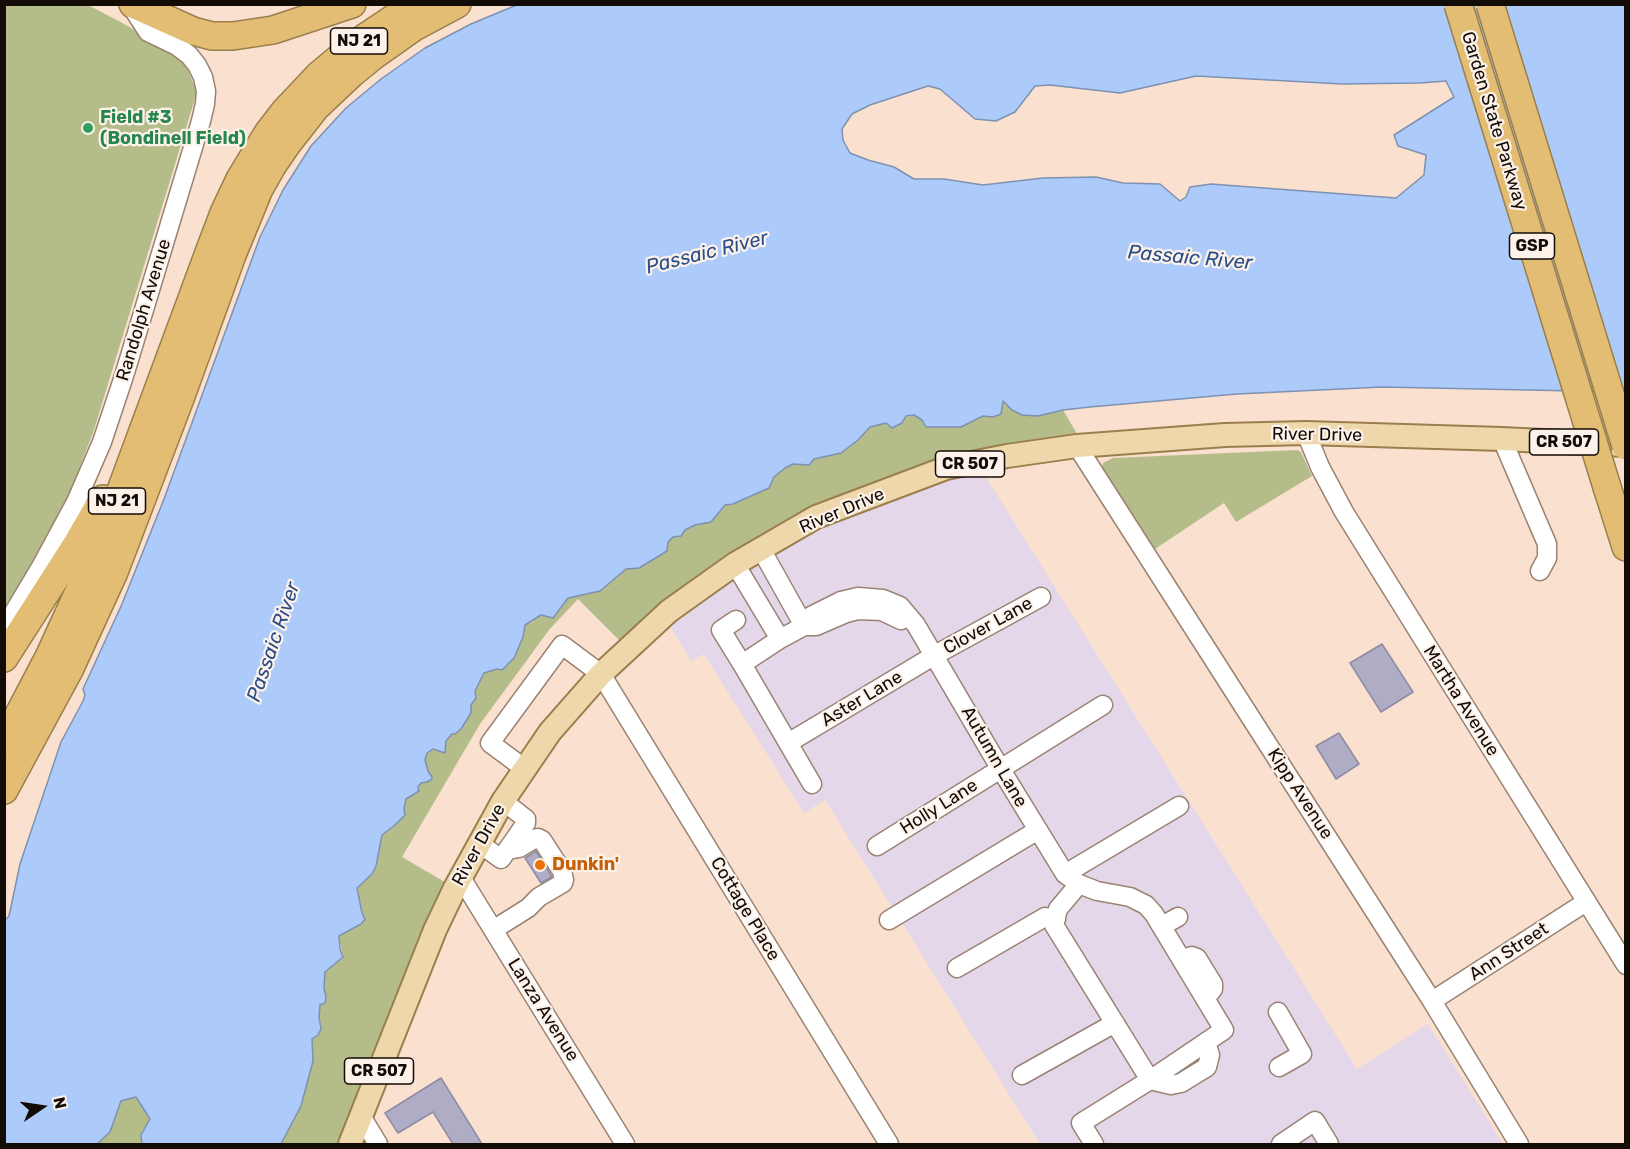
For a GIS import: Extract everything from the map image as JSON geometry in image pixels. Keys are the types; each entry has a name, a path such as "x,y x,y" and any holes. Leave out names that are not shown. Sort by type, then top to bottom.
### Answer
{"highway":[{"path":"131,4 193,31 212,36 233,36 273,30 352,4"},
{"name":"NJ 21","path":"4,743 72,611 224,213 240,179 268,133 319,75 360,40 415,4"},
{"name":"NJ 21","path":"4,790 61,687 101,601 134,521 232,255 272,166 316,107 351,74 414,27 457,4"},
{"name":"Garden State Parkway","path":"1458,4 1626,547"},
{"name":"Garden State Parkway","path":"1490,4 1626,445"},
{"path":"4,658 77,544 108,488 123,458 210,250"}],"main road":[{"name":"River Drive","path":"350,1144 435,930 460,876 503,801 550,732 601,674 669,611 735,564 816,518 946,468 1077,446 1225,435 1305,433 1626,445"}],"street":[{"name":"Randolph Avenue","path":"4,629 72,510 102,442 124,376 205,104 205,84 197,64 177,46 148,32 131,4"},
{"name":"Martha Avenue","path":"1305,433 1344,512 1626,965"},
{"path":"1502,439 1547,544 1547,558 1540,571"},
{"name":"Kipp Avenue","path":"1077,446 1432,1002 1519,1144"},
{"path":"761,549 804,626"},
{"path":"735,564 780,639"},
{"name":"Clover Lane","path":"935,655 1041,597"},
{"name":"Autumn Lane","path":"742,664 804,626 816,626 858,610 882,612 916,625 1038,830 1072,879"},
{"path":"736,620 722,630 812,784"},
{"path":"525,769 490,743 562,645 601,674"},
{"name":"Aster Lane","path":"788,743 935,655"},
{"name":"Cottage Place","path":"601,674 889,1144"},
{"name":"Holly Lane","path":"877,846 1103,705"},
{"path":"479,843 501,859 527,822 503,801"},
{"path":"1150,1080 1054,925 1058,909 1072,879 1179,806"},
{"path":"889,920 1038,830"},
{"path":"493,930 528,908 564,880 564,875 542,840 534,838 519,849 508,850"},
{"name":"Lanza Avenue","path":"460,876 625,1144"},
{"path":"1072,879 1097,891 1130,897 1146,905 1162,926 1224,1030 1081,1123 1094,1144"},
{"name":"Ann Street","path":"1432,1002 1586,902"},
{"path":"957,968 1045,917 1056,919"},
{"path":"1162,926 1178,917"},
{"path":"1278,1012 1302,1054 1279,1067"},
{"path":"1022,1075 1115,1023"},
{"path":"361,1116 378,1144"},
{"path":"1281,1144 1315,1121 1329,1144"}],"shaded area":[{"path":"977,463 1357,1069 1428,1024 1503,1144 1040,1144 825,800 804,813 704,654 691,661 666,620 765,550"}],"green space":[{"path":"4,5 88,5 126,25 184,61 197,92 94,430 56,529 5,608"},
{"path":"1003,401 1038,416 1063,410 1084,446 946,468 816,517 628,649 578,599 549,630 480,724 402,857 455,888 350,1144 280,1144 313,1061 312,1039 321,1029 320,1005 326,997 325,972 343,957 339,937 361,924 365,919 357,888 376,866 382,835 395,825 404,809 405,799 417,793 421,783 432,777 425,760 427,753 433,749 445,753 446,741 476,698 475,691 484,673 506,667 514,658 523,637 525,625 541,615 553,618 568,598 599,591 626,569 639,568 673,537 695,525 711,522 725,505 733,504 785,468 793,464 809,465 814,459 841,453 870,427 914,415 922,420 973,422 983,416 993,417"},
{"path":"1297,450 1301,452 1312,476 1236,522 1224,503 1152,551 1102,471 1103,463 1113,458"},
{"path":"136,1097 150,1119 141,1135 142,1144 97,1144 110,1132 121,1101"}],"water":[{"name":"Passaic River","path":"519,4 1625,5 1625,392 1382,387 1237,394 1090,407 1038,416 1022,415 1012,410 1003,401 1001,414 993,417 983,416 961,427 926,427 922,420 914,415 906,416 902,423 892,428 886,423 870,427 841,453 814,459 809,465 793,464 785,468 774,477 769,488 733,504 725,505 711,522 695,525 685,530 681,536 673,537 668,542 667,551 639,568 626,569 600,591 568,598 553,618 541,615 525,625 523,637 514,658 502,670 497,669 484,673 475,691 476,698 471,705 471,713 461,729 446,741 445,753 433,749 427,753 425,760 432,779 421,783 418,787 419,791 406,799 405,815 382,835 376,866 372,874 357,888 365,919 361,924 339,936 343,957 325,972 326,997 325,1003 320,1005 321,1029 312,1039 313,1061 301,1106 281,1144 142,1144 141,1135 150,1119 136,1097 121,1101 110,1132 97,1144 5,1144 4,921 9,916 20,864 61,742 83,701 85,695 83,689 122,604 164,499 260,237 283,190 311,146 346,108 381,79 425,48 471,24","holes":["1196,76 1342,84 1446,81 1454,97 1394,135 1398,146 1426,155 1424,175 1396,198 1211,184 1190,187 1186,197 1180,201 1160,184 1123,183 1096,177 1043,178 983,185 944,179 914,179 894,167 850,153 843,140 842,129 852,114 870,105 928,86 940,89 975,119 996,121 1015,112 1035,86 1050,85 1120,93"]}],"building":[{"path":"1382,644 1413,692 1381,712 1350,663"},
{"path":"1339,733 1359,764 1336,779 1316,746"},
{"path":"536,851 552,877 541,883 525,858"},
{"path":"441,1078 482,1144 453,1144 433,1112 398,1133 385,1113"}],"place":[{"name":"Field #3 (Bondinell Field)","path":"88,128"},
{"name":"Dunkin'","path":"540,865"}]}
